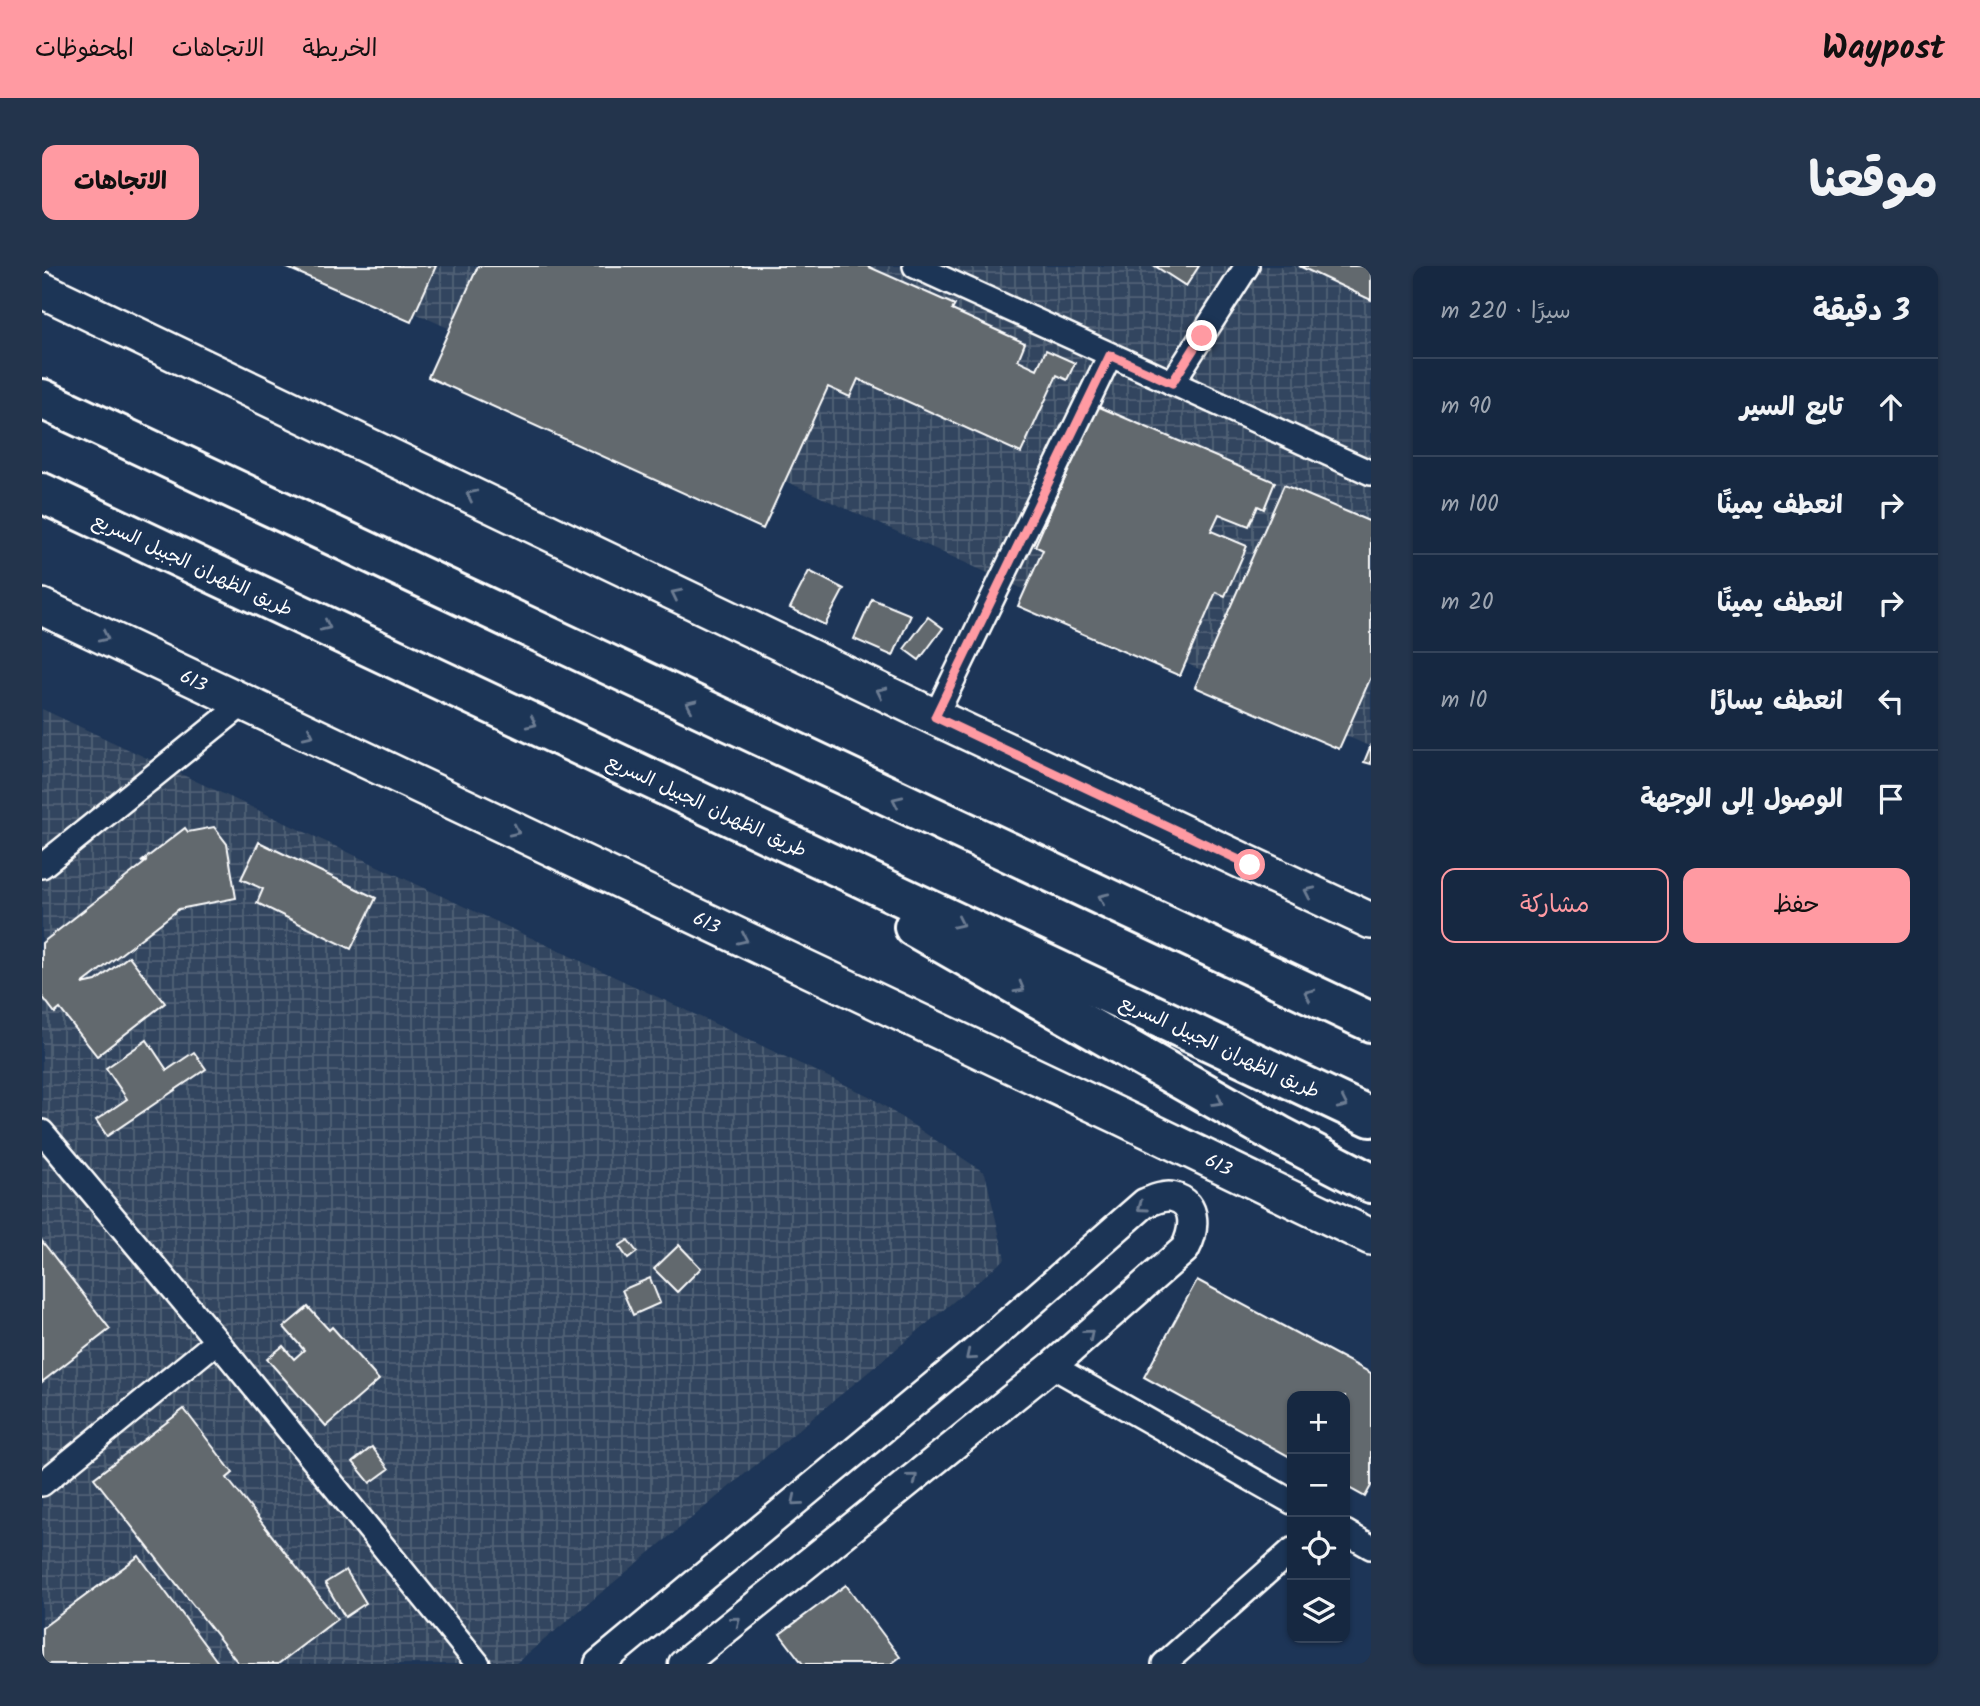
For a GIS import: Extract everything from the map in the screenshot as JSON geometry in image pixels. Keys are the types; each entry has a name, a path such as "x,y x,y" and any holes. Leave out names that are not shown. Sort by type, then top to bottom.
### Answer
{"highway":[{"path":"42,399 1371,1023"},
{"name":"طريق الظهران الجبيل السريع","path":"42,493 1371,1117"},
{"path":"663,784 1282,1137 1371,1183"}],"main road":[{"path":"42,290 935,717 1371,921"},
{"name":"613","path":"42,607 1371,1237"}],"street":[{"path":"915,266 1371,473"},
{"path":"1172,383 1247,266"},
{"path":"935,717 1110,355"},
{"path":"42,866 244,703"},
{"path":"42,1132 217,1341 478,1664"},
{"path":"599,1664 960,1365 1145,1203 1172,1197 1182,1202 1190,1211 1193,1223 1192,1236 1185,1249 1052,1366 683,1664"},
{"path":"42,1484 217,1341"},
{"path":"1052,1366 1287,1499"},
{"path":"1350,1535 1371,1547"},
{"path":"1164,1664 1287,1554"}],"shaded area":[{"path":"316,266 1371,266 1371,747 369,292"},
{"path":"42,709 869,1096 985,1173 1005,1259 515,1664 42,1664"}],"building":[{"path":"283,266 436,266 411,322"},
{"path":"478,266 867,266 955,305 952,310 1025,343 1018,360 1037,369 1046,350 1075,363 1067,380 1057,375 1021,453 858,379 850,397 828,387 763,529 428,377"},
{"path":"1155,266 1199,266 1186,286"},
{"path":"1299,266 1371,266 1371,300"},
{"path":"1097,406 1275,482 1264,509 1258,506 1249,526 1219,514 1211,531 1247,546 1225,596 1216,592 1180,676 1018,606 1043,550 1035,546"},
{"path":"1284,485 1371,522 1371,677 1339,749 1195,687"},
{"path":"809,571 844,589 825,625 790,608"},
{"path":"872,599 911,615 893,656 854,639"},
{"path":"928,617 943,628 919,660 904,649"},
{"path":"1371,745 1371,764 1364,762"},
{"path":"214,827 227,844 236,898 179,909 82,984 96,981 129,956 165,1003 97,1056 60,1009 55,1013 42,996 42,943 185,828 188,832"},
{"path":"259,842 376,898 351,949 257,903 263,889 241,879"},
{"path":"147,1040 167,1070 194,1052 206,1069 107,1136 96,1120 127,1099 106,1068"},
{"path":"628,1240 637,1252 628,1259 619,1246"},
{"path":"42,1241 110,1329 42,1382"},
{"path":"679,1245 701,1268 677,1292 654,1269"},
{"path":"650,1278 660,1303 633,1315 622,1290"},
{"path":"1197,1280 1371,1373 1371,1486 1365,1497 1350,1489 1350,1391 1287,1391 1287,1455 1144,1377"},
{"path":"308,1307 329,1330 332,1327 379,1380 326,1426 267,1359 283,1346 294,1359 304,1350 284,1327"},
{"path":"184,1409 233,1473 227,1478 337,1619 278,1664 239,1664 94,1478"},
{"path":"372,1447 389,1469 370,1483 353,1462"},
{"path":"139,1556 219,1664 42,1664 42,1628"},
{"path":"346,1570 366,1603 345,1617 325,1583"},
{"path":"846,1585 900,1657 891,1664 803,1664 780,1634"}],"route":[{"path":"1202,336 1172,383 1110,355 935,717 1250,865"}]}
